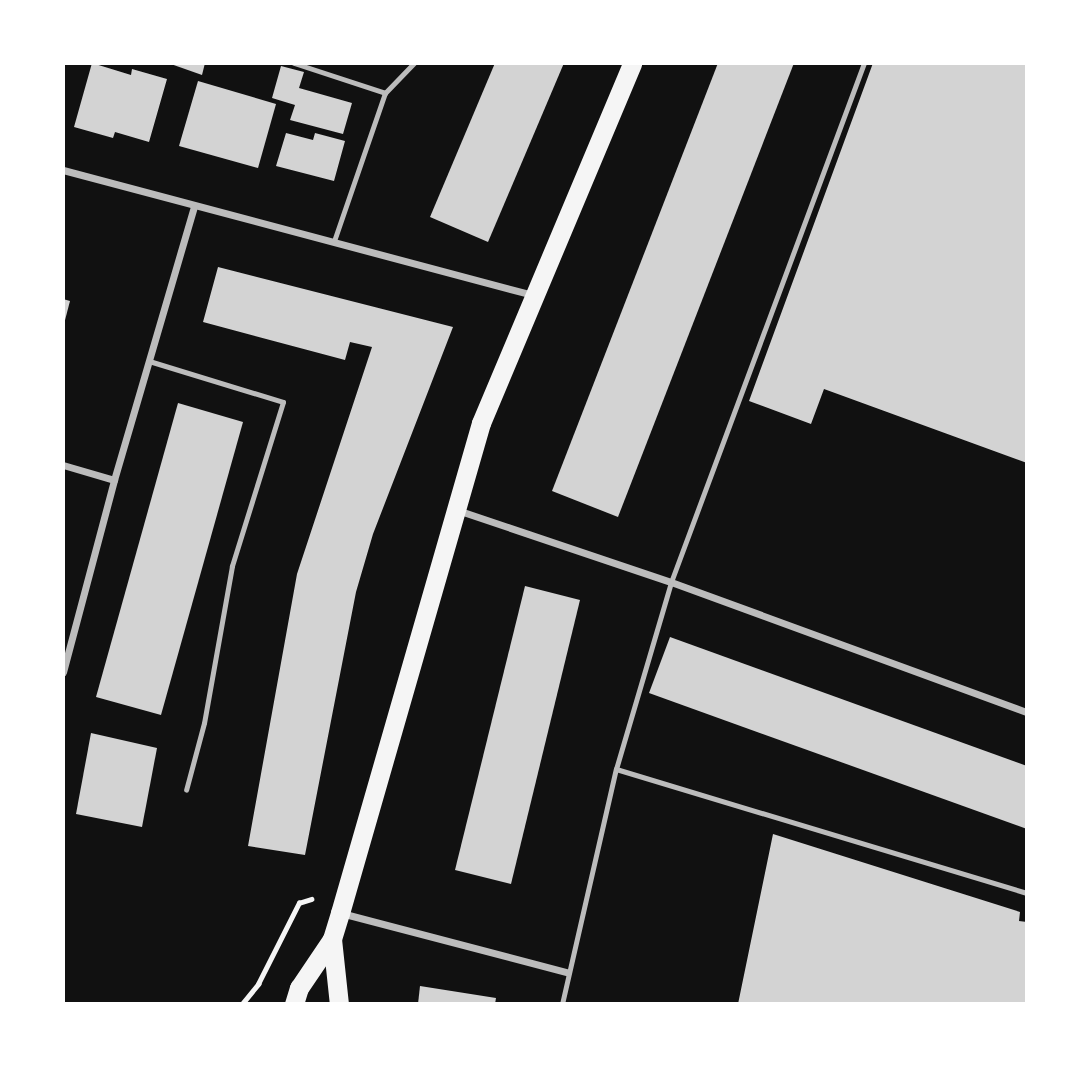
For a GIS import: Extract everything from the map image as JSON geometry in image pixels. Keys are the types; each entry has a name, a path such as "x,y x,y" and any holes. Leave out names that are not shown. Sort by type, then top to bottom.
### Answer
{"highway":[{"path":"283,1004 297,996 332,939 481,423 632,63"},
{"path":"332,939 339,1004"}],"street":[{"path":"63,170 533,295"},
{"path":"63,672 114,480 194,206"},
{"path":"63,465 114,480"},
{"path":"454,509 671,582 1027,712"},
{"path":"341,913 566,972"}],"lane":[{"path":"294,63 385,93"},
{"path":"334,242 385,93 414,63"},
{"path":"562,1004 566,972 616,769 671,582 864,63"},
{"path":"149,361 282,402 232,566 204,723 186,790"},
{"path":"616,769 1027,893"}],"path":[{"path":"242,1004 258,984 299,903"}],"building":[{"path":"92,63 131,75 132,69 167,79 149,142 115,132 113,138 74,127"},
{"path":"168,63 205,63 202,75"},
{"path":"495,63 564,63 488,242 430,217"},
{"path":"718,63 794,63 618,517 552,491"},
{"path":"873,63 1027,63 1027,463 824,389 811,424 749,401"},
{"path":"281,66 304,72 299,88 352,103 343,134 290,120 295,105 272,98"},
{"path":"198,81 276,104 258,168 179,146"},
{"path":"286,133 313,140 315,133 345,141 334,181 276,166"},
{"path":"218,267 453,327 373,534 356,592 305,855 248,846 297,574 372,347 350,342 345,360 203,322"},
{"path":"63,299 70,301 64,324 63,324"},
{"path":"178,403 243,422 161,715 96,697"},
{"path":"525,586 580,600 511,884 455,870"},
{"path":"670,637 1027,766 1027,829 649,693"},
{"path":"91,733 157,748 142,827 76,814"},
{"path":"773,834 1020,912 1019,921 1027,922 1027,1004 738,1004"},
{"path":"420,986 496,998 495,1004 418,1004"}]}
